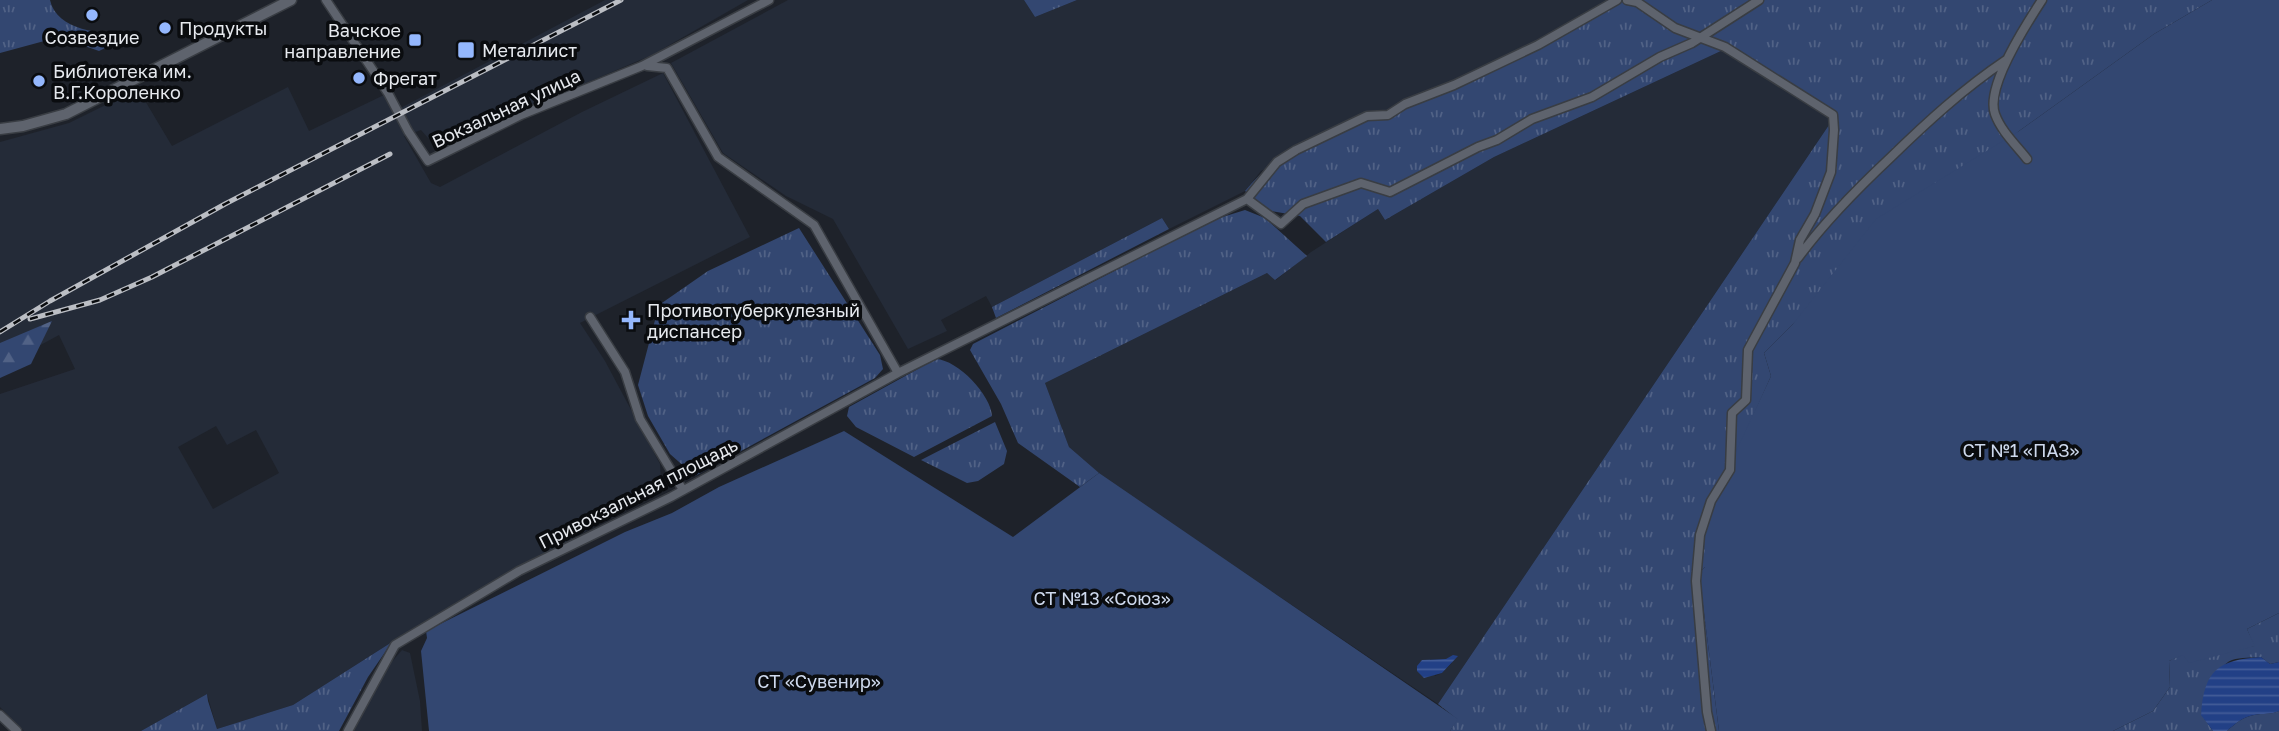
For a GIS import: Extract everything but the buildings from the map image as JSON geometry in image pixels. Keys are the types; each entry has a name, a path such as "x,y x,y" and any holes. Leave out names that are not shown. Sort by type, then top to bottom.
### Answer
{"street":[{"path":"0,129 23,126 66,114 290,0"},
{"name":"Вокзальная улица","path":"326,0 388,93 428,161 521,115 642,66 769,0"},
{"path":"1617,0 1538,45 1454,85 1405,104 1388,115 1367,116 1296,150 1278,162 1247,199 1281,224 1303,204 1361,183 1390,192 1497,140 1532,119 1592,97 1660,57 1700,38 1759,0"},
{"path":"1627,0 1636,2 1675,28 1725,47 1833,116 1835,130 1831,172 1815,214 1800,240 1795,263"},
{"path":"2027,159 2007,135 1994,112 2006,60 2042,0"},
{"path":"1711,731 1696,581 1700,535 1711,501 1730,470 1732,413 1746,400 1748,350 1795,263 1812,239 1845,202 1937,112 2006,60"},
{"path":"642,66 656,65 667,68 718,157 814,225 898,373"},
{"name":"Привокзальная площадь","path":"348,731 395,645 519,571 683,490 898,373 1247,199"},
{"path":"590,317 625,372 640,419 683,490"},
{"path":"0,715 17,731"}],"shaded area":[{"path":"605,0 748,0 652,55 445,143 428,138 421,130 404,136 431,183 440,187 582,112 663,73 750,237 580,323 605,361 660,464 661,481 639,503 528,562 392,642 293,705 217,729 207,694 141,731 24,731 0,707 0,394 75,369 59,335 0,367 0,142 69,123 138,89 172,146 288,87 309,131 384,95 393,112","holes":["216,426 227,445 256,430 279,473 213,509 178,447"]},
{"path":"788,0 1024,0 1035,17 1077,0 1613,0 1538,42 1261,171 1245,191 1169,229 1162,218 992,307 986,296 941,320 947,331 908,349 833,219 786,196 723,153 671,63"},
{"path":"1723,50 1828,117 1829,125 1438,704 1103,477 1069,447 1045,383 1267,273 1276,280 1311,252 1378,209 1385,220 1494,157","holes":["1430,659 1446,659 1452,663 1435,676"]},
{"path":"402,650 410,653 420,701 422,731 354,731 382,673"},
{"path":"1453,655 1458,656 1442,673 1424,678 1417,671 1422,660 1446,659"},
{"path":"2261,657 2270,664 2279,662 2279,711 2246,717 2227,731 2213,731 2201,715 2210,678 2224,665"}],"green space":[{"path":"0,0 50,0 61,19 71,24 94,32 128,37 99,51 59,37 0,53"},
{"path":"1024,0 1077,0 1035,17"},
{"path":"1613,0 2212,0 2154,34 2019,131 1793,324 1764,353 1771,376 1705,524 1705,567 1699,573 1719,731 1450,731 1457,719 1438,704 1829,125 1828,117 1723,50 1494,157 1385,220 1378,209 1326,242 1300,216 1271,211 1245,191 1276,161 1310,141 1445,87"},
{"name":"СТ №1 «ПАЗ»","path":"2212,0 2279,0 2279,613 2247,629 2255,646 2189,663 2183,655 2169,661 2170,687 2153,711 2113,731 1719,731 1699,573 1705,567 1705,524 1713,501 1771,376 1764,353 1793,324 1876,219 2019,131 2154,34"},
{"path":"1245,210 1265,218 1307,256 1275,280 1267,273 1045,383 1069,447 1099,473 1080,487 1018,443 1001,404 970,350 973,344 1213,220"},
{"path":"1162,218 1169,229 996,318 992,307"},
{"path":"799,228 880,355 883,369 875,378 695,476 670,454 648,416 638,385 659,305 708,271"},
{"path":"52,321 31,364 0,378 0,343"},
{"path":"936,359 954,365 972,380 986,398 992,416 914,457 856,427 847,416 849,407"},
{"path":"995,422 1007,451 1004,464 978,481 967,483 921,460"},
{"name":"СТ №13 «Союз»","path":"844,431 1013,537 1099,473 1458,719 1450,731 429,731 421,651 427,638 426,631 625,532 672,513 719,487"},
{"path":"2279,613 2279,662 2270,664 2261,657 2235,659 2226,664 2216,676 2201,714 2213,731 2113,731 2153,711 2170,687 2169,661 2183,654 2254,646 2247,629"},
{"path":"392,642 368,677 339,731 141,731 207,694 217,729 293,705"},
{"path":"2279,711 2279,731 2227,731 2246,717"}],"railway":[{"path":"0,332 50,301 225,204 621,0"},
{"path":"30,319 100,300 152,277 390,154"}],"place":[{"name":"Созвездие","path":"92,15"},
{"name":"Продукты","path":"165,28"},
{"name":"Вачское направление","path":"415,40"},
{"name":"Металлист","path":"466,50"},
{"name":"Фрегат","path":"359,78"},
{"name":"Библиотека им. В.Г.Короленко","path":"39,81"},
{"name":"Противотуберкулезный диспансер","path":"631,320"}],"park label":[{"name":"СТ «Сувенир»","path":"819,681"}]}
